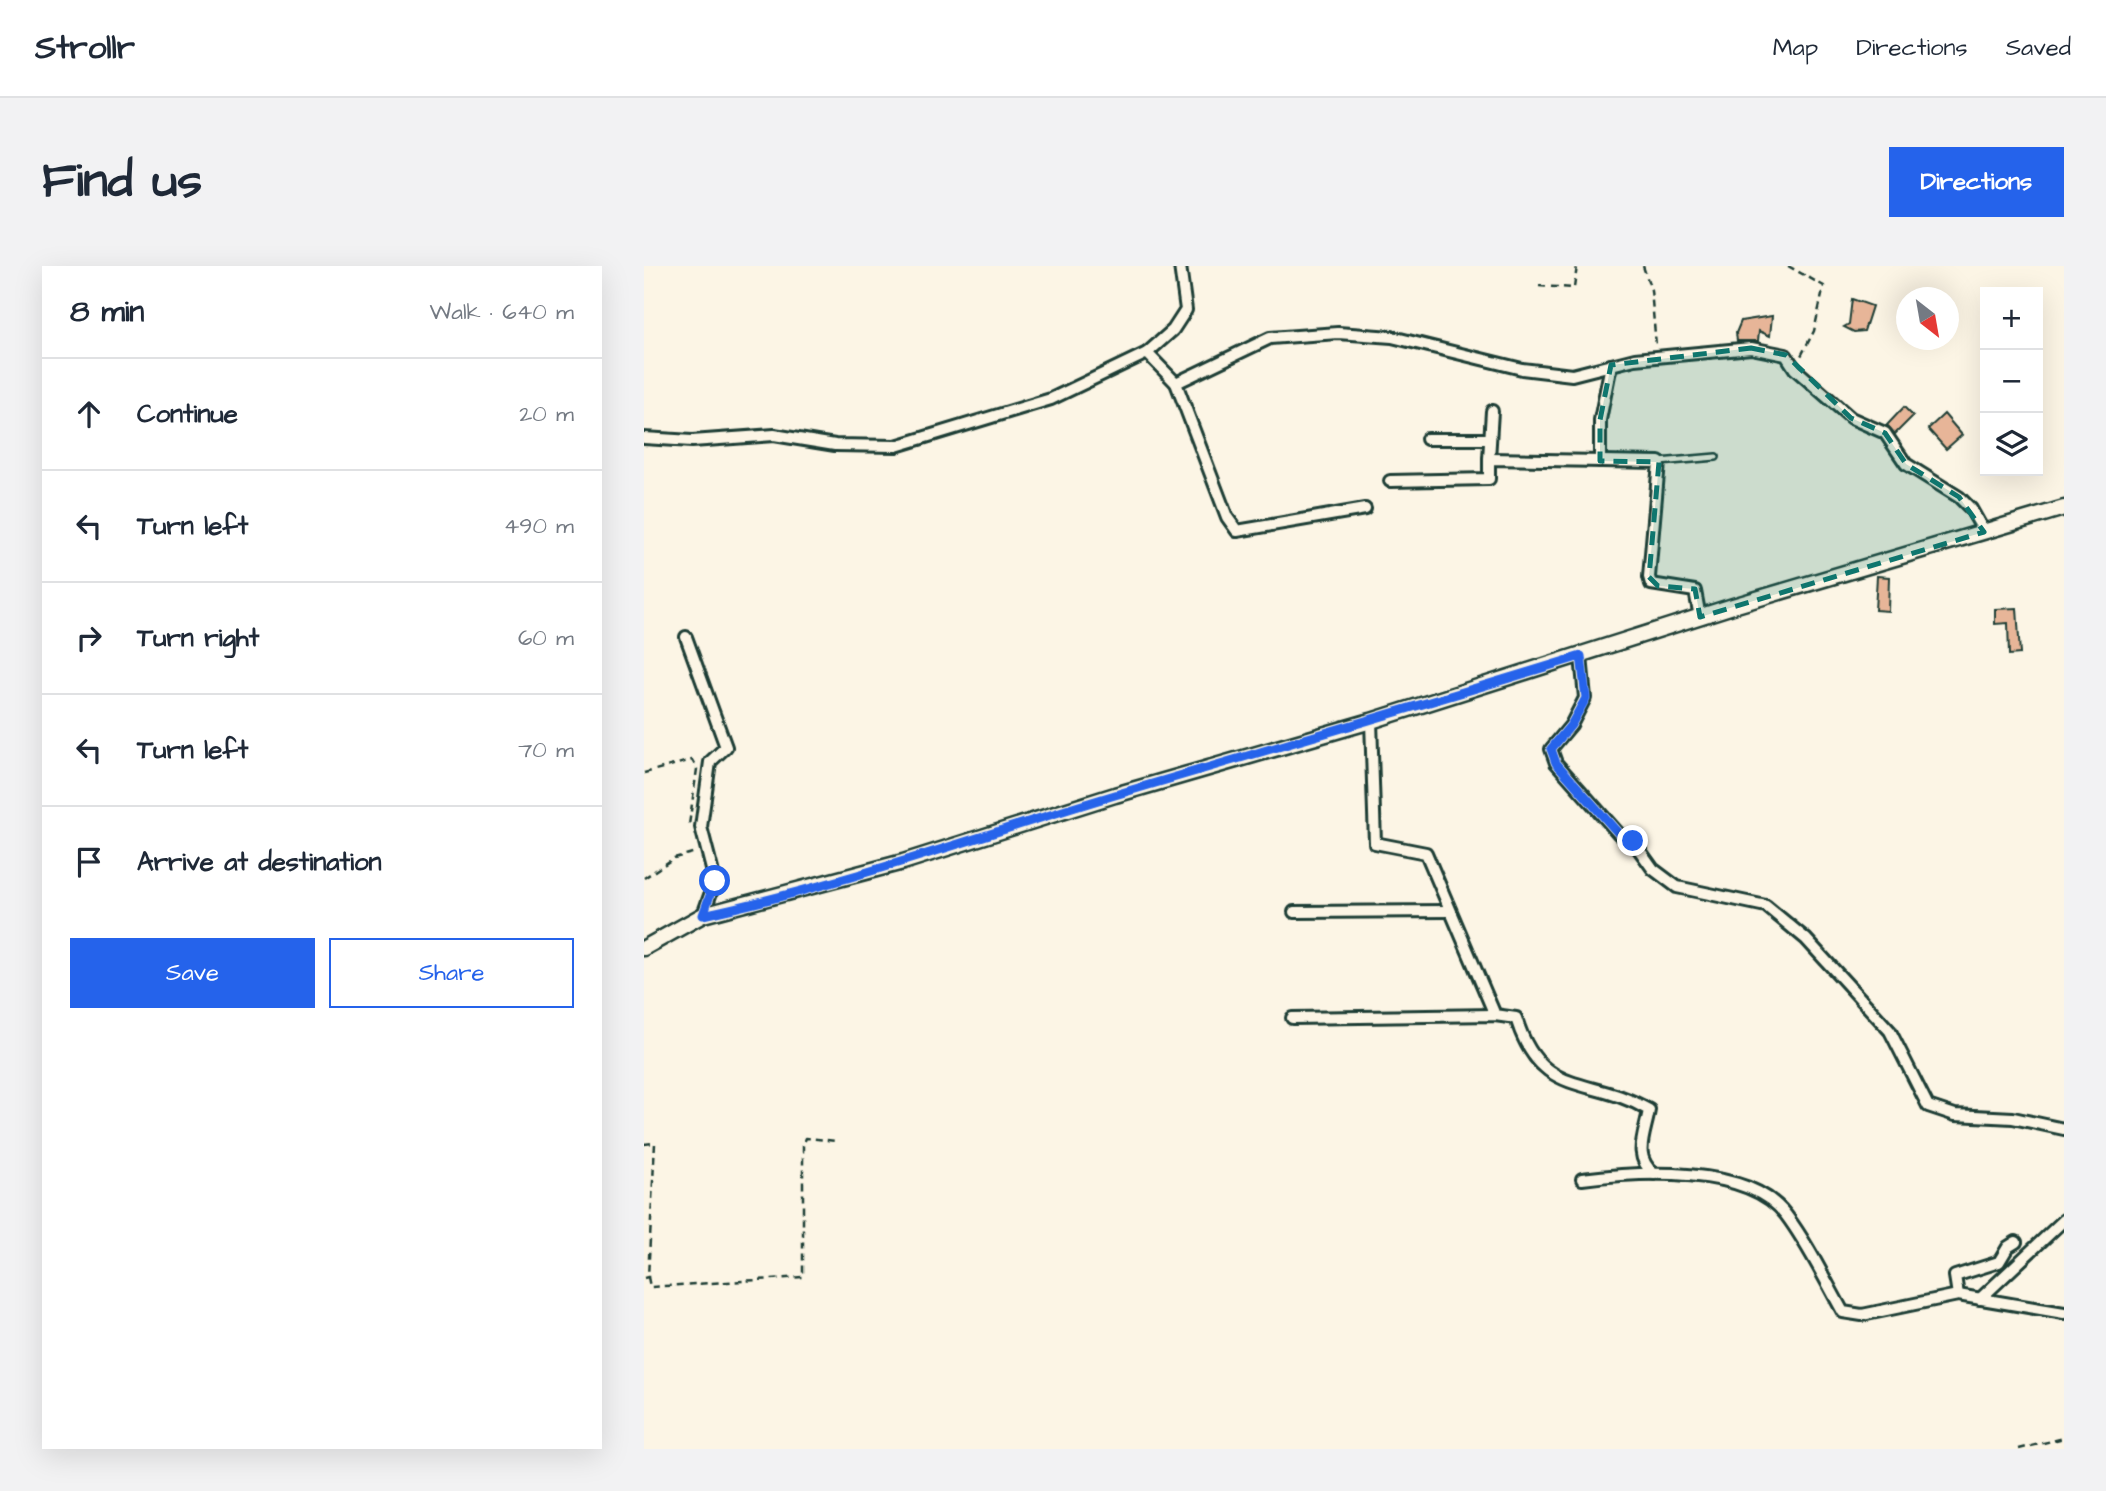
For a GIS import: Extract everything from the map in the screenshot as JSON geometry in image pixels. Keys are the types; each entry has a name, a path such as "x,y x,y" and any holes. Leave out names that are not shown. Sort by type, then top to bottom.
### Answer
{"street":[{"path":"644,438 692,441 774,435 835,445 896,446 1051,399 1147,353 1173,330 1186,310 1180,266"},
{"path":"1176,383 1270,338 1338,333 1392,337 1522,369 1572,375 1635,359 1751,348 1786,355 1794,369 1852,418 1885,433 1906,464 1959,497 1971,509 1984,532"},
{"path":"1147,353 1176,383 1227,517 1237,531 1365,509"},
{"path":"1600,461 1600,420 1611,365"},
{"path":"1390,481 1489,479 1492,411"},
{"path":"1427,439 1490,439"},
{"path":"1489,459 1659,462 1649,577 1651,583 1658,586 1695,592 1699,617"},
{"path":"644,948 703,915 903,862 1115,795 1371,721 1699,617 2064,508"},
{"path":"686,637 726,747 710,762 701,827 715,881 703,915"},
{"path":"1581,656 1586,698 1571,725 1551,749 1556,763 1619,834 1633,841 1653,869 1677,887 1766,906 1806,939 1890,1031 1928,1106 1955,1115 2013,1118 2064,1129"},
{"path":"1371,721 1376,843 1426,853 1495,1015"},
{"path":"1294,912 1450,911"},
{"path":"1292,1018 1495,1015 1516,1018 1529,1053 1543,1068 1579,1086 1635,1102 1649,1110 1640,1152 1643,1165 1654,1174"},
{"path":"1582,1179 1633,1173 1654,1174 1737,1184 1766,1196 1786,1213 1843,1312 1862,1315 1958,1295 2064,1313"},
{"path":"1980,1299 2064,1220"},
{"path":"1958,1295 1955,1276 1999,1262 2008,1247 2016,1242"}],"lane":[{"path":"1659,462 1716,457"}],"path":[{"path":"1539,286 1574,288 1577,266"},
{"path":"1643,266 1651,290 1657,359"},
{"path":"1788,266 1824,286 1814,331 1794,369"},
{"path":"644,773 692,760 697,769 688,824 691,833"},
{"path":"644,878 674,858 696,853 694,843"},
{"path":"644,1144 655,1143 646,1278 650,1287 803,1277 803,1145 806,1138 837,1141"},
{"path":"2019,1449 2064,1438"}],"highlighted area":[{"path":"1751,348 1786,355 1851,418 1885,433 1906,464 1959,497 1984,532 1700,617 1695,589 1658,586 1649,577 1659,462 1600,461 1600,420 1611,365"}],"building":[{"path":"1852,299 1872,306 1864,331 1854,332 1844,327 1849,324"},
{"path":"1772,316 1770,336 1759,331 1758,341 1737,341 1736,333 1741,321"},
{"path":"1904,407 1913,416 1895,434 1887,425"},
{"path":"1944,414 1962,435 1946,449 1928,429"},
{"path":"1877,576 1889,577 1888,611 1875,610"},
{"path":"2017,608 2020,654 2009,655 2008,623 1995,624 1995,609"}],"route":[{"path":"715,881 703,915 750,905 903,862 1115,795 1371,721 1581,656 1586,698 1571,725 1551,749 1556,763 1619,834 1633,841"}]}
